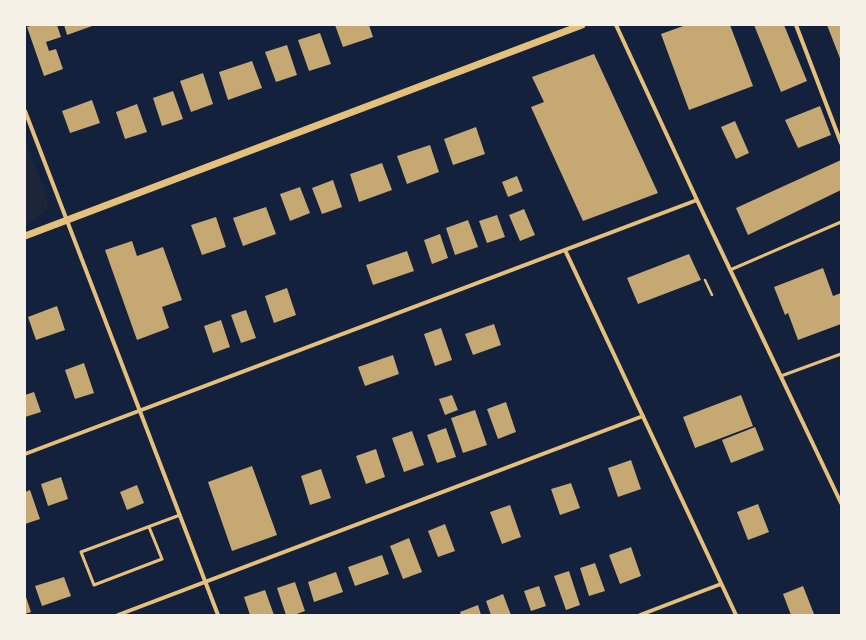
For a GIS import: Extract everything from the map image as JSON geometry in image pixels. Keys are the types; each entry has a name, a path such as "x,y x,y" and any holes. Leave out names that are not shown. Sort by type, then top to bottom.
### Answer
{"street":[{"path":"25,236 582,25"},
{"path":"616,25 696,200 840,499"},
{"path":"796,25 841,143"},
{"path":"25,111 218,615"},
{"path":"25,454 696,200"},
{"path":"565,250 736,615"},
{"path":"118,615 643,416"},
{"path":"640,615 721,584"}],"lane":[{"path":"730,270 841,222"},
{"path":"781,376 841,354"},
{"path":"149,526 162,559 94,585 81,552 149,526 180,515"}],"path":[{"path":"705,280 712,295"}],"shaded area":[{"path":"25,140 47,197 48,207 34,220 25,224"}],"building":[{"path":"34,25 57,25 61,37 46,42 49,51 56,49 63,69 44,76 27,27"},
{"path":"64,25 95,25 67,35"},
{"path":"335,25 369,25 373,37 343,47"},
{"path":"686,25 730,25 753,86 689,110 661,34"},
{"path":"754,25 784,25 807,81 781,92"},
{"path":"827,25 841,25 841,61"},
{"path":"320,33 331,64 309,71 298,40"},
{"path":"287,45 297,75 276,82 265,52"},
{"path":"594,54 658,193 583,221 531,107 544,102 532,77"},
{"path":"252,61 262,88 228,100 219,72"},
{"path":"203,73 213,104 191,112 180,81"},
{"path":"173,91 183,119 162,126 153,98"},
{"path":"92,100 100,123 70,133 62,111"},
{"path":"137,104 147,132 125,139 116,112"},
{"path":"820,106 831,135 798,148 785,120"},
{"path":"735,121 749,153 736,159 721,127"},
{"path":"476,127 485,154 453,165 444,139"},
{"path":"430,145 439,172 407,184 397,156"},
{"path":"841,160 841,190 748,235 736,208"},
{"path":"382,163 392,190 359,202 350,174"},
{"path":"517,176 523,191 508,197 502,182"},
{"path":"333,180 342,207 322,214 312,188"},
{"path":"300,187 310,213 290,221 280,194"},
{"path":"266,207 276,234 243,246 233,218"},
{"path":"524,209 535,235 520,241 509,215"},
{"path":"497,215 505,237 487,243 479,221"},
{"path":"216,217 226,247 202,255 191,225"},
{"path":"468,220 478,247 455,255 446,228"},
{"path":"440,234 448,258 432,264 424,240"},
{"path":"132,241 137,256 163,247 182,300 162,307 169,328 137,340 105,250"},
{"path":"407,251 414,271 373,285 366,265"},
{"path":"689,254 701,280 638,304 627,278"},
{"path":"823,268 833,296 841,293 841,324 798,340 788,313 785,315 774,287"},
{"path":"287,288 296,315 274,323 265,296"},
{"path":"57,306 65,330 36,340 28,317"},
{"path":"246,310 256,338 241,343 231,315"},
{"path":"221,320 230,347 213,353 204,326"},
{"path":"494,324 501,345 473,355 465,334"},
{"path":"441,328 452,360 435,366 424,334"},
{"path":"393,355 399,374 365,386 358,367"},
{"path":"84,363 94,393 75,399 65,370"},
{"path":"34,392 41,412 25,417 25,395"},
{"path":"452,395 458,410 445,415 439,399"},
{"path":"741,395 753,426 695,448 683,417"},
{"path":"506,402 516,432 498,439 487,409"},
{"path":"475,410 487,445 463,453 451,418"},
{"path":"755,427 764,450 731,463 722,440"},
{"path":"446,428 456,457 437,463 427,435"},
{"path":"412,431 424,465 404,472 392,438"},
{"path":"376,449 385,477 366,484 356,456"},
{"path":"631,460 641,489 618,497 608,468"},
{"path":"252,466 277,535 232,551 208,482"},
{"path":"321,469 331,498 310,505 301,476"},
{"path":"61,477 68,499 48,506 41,484"},
{"path":"571,483 580,508 560,515 551,489"},
{"path":"137,485 144,503 127,510 120,492"},
{"path":"30,490 40,519 25,524 25,492"},
{"path":"758,504 769,532 748,540 737,512"},
{"path":"510,505 521,537 502,544 490,512"},
{"path":"445,524 455,551 438,557 428,531"},
{"path":"409,538 422,572 403,579 390,546"},
{"path":"631,547 641,576 620,584 609,555"},
{"path":"382,555 389,574 355,586 348,567"},
{"path":"595,563 605,591 589,596 580,568"},
{"path":"569,571 580,605 566,610 554,576"},
{"path":"336,572 343,592 314,602 308,582"},
{"path":"64,577 71,596 42,606 35,586"},
{"path":"295,582 305,611 294,615 286,615 277,588"},
{"path":"539,586 546,606 531,611 524,591"},
{"path":"803,586 814,614 791,615 783,594"},
{"path":"265,590 274,615 250,615 244,597"},
{"path":"25,594 31,612 25,614"},
{"path":"503,594 511,615 491,615 486,601"},
{"path":"478,605 481,615 461,615 460,612"}]}
